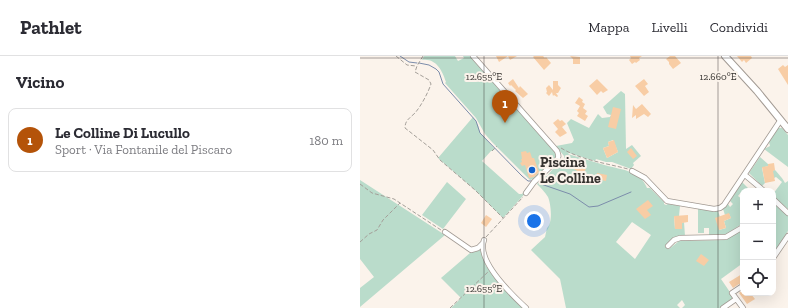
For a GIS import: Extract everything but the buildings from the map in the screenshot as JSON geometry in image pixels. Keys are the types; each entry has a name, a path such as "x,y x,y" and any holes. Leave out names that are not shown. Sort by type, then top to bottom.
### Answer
{"main road":[{"path":"725,56 775,108 780,121 788,130"}],"street":[{"path":"473,56 556,150 559,158 547,173 527,190"},
{"path":"632,171 645,178 667,201 714,209 720,208 724,205 780,121"},
{"path":"745,174 761,188"},
{"path":"776,203 788,213"},
{"path":"668,246 674,240 680,238 726,237 740,229"},
{"path":"445,232 471,250 478,248 483,241"},
{"path":"776,254 788,236"},
{"path":"483,241 485,256 491,269 514,297 526,308"},
{"path":"740,288 732,293 743,308"},
{"path":"723,308 736,299"}],"path":[{"path":"396,56 407,65 412,67 417,66"},
{"path":"423,56 415,71 416,74 429,80 431,84 414,114 408,118 405,128 433,150 438,158 475,190 503,218"},
{"path":"492,152 497,147"},
{"path":"556,150 560,148 568,153 598,163 632,171"},
{"path":"360,184 372,193 388,196 397,201 445,232"},
{"path":"483,241 527,190"},
{"path":"360,241 377,230 383,220 400,203"},
{"path":"450,308 491,269"}],"green space":[{"path":"424,56 455,56 458,61 464,58 463,56 470,56 487,74 489,81 492,81 555,151 556,158 537,178 530,180 485,134 476,118 445,83 446,82 438,66 431,61 422,60"},
{"path":"621,91 625,94 626,149 632,145 641,156 633,163 634,165 631,169 612,162 596,159 595,161 569,153 568,154 628,171 639,177 647,188 650,188 664,202 664,204 680,206 679,216 674,217 675,229 682,229 682,223 684,222 685,236 678,236 674,238 665,246 669,249 679,241 725,240 740,231 740,265 721,279 734,298 720,308 682,308 685,305 682,300 677,305 680,308 566,308 560,279 531,250 545,237 551,218 551,209 548,197 537,184 545,176 547,176 557,164 560,165 564,159 564,156 556,146 572,143 574,140 567,123 571,119 589,128 598,114 602,118 610,117 611,115 607,114 603,107","holes":["613,140 618,152 607,158 603,148 609,146 608,142","632,222 651,235 635,259 616,242"]},
{"path":"473,117 478,125 480,133 495,149 491,151 482,161 519,194 522,194 526,188 530,188 503,218 475,190 438,158"},
{"path":"778,128 782,128 788,135 788,167 764,149 770,146 769,142"},
{"path":"760,157 768,164 768,166 762,168 765,183 762,186 749,173"},
{"path":"775,170 785,183 788,181 788,209 776,199 776,190 782,182 776,177 774,178 769,171"},
{"path":"360,180 445,235 360,307 360,288 374,277 360,259"},
{"path":"447,182 466,199 443,229 422,215"},
{"path":"742,182 748,188 740,188 740,194 738,196 740,198 740,225 727,234 709,235 709,228 704,228 704,233 698,233 698,209 718,211 720,217 719,230 726,228 724,221 731,218 729,214 725,215 723,209 728,204 730,207 733,204 730,201"},
{"path":"776,206 788,216 788,231 776,249"},
{"path":"480,249 486,266 523,308 451,308 461,298 441,278 470,253"}],"waterway":[{"path":"400,56 409,62 417,63"},
{"path":"419,63 429,65 439,72 443,84 476,121 480,133 522,176 528,181 532,181"},
{"path":"539,182 570,194 589,207 598,206 631,192"}],"place":[{"name":"Le Colline Di Lucullo","path":"505,123"},
{"name":"Piscina Le Colline","path":"532,170"}]}
